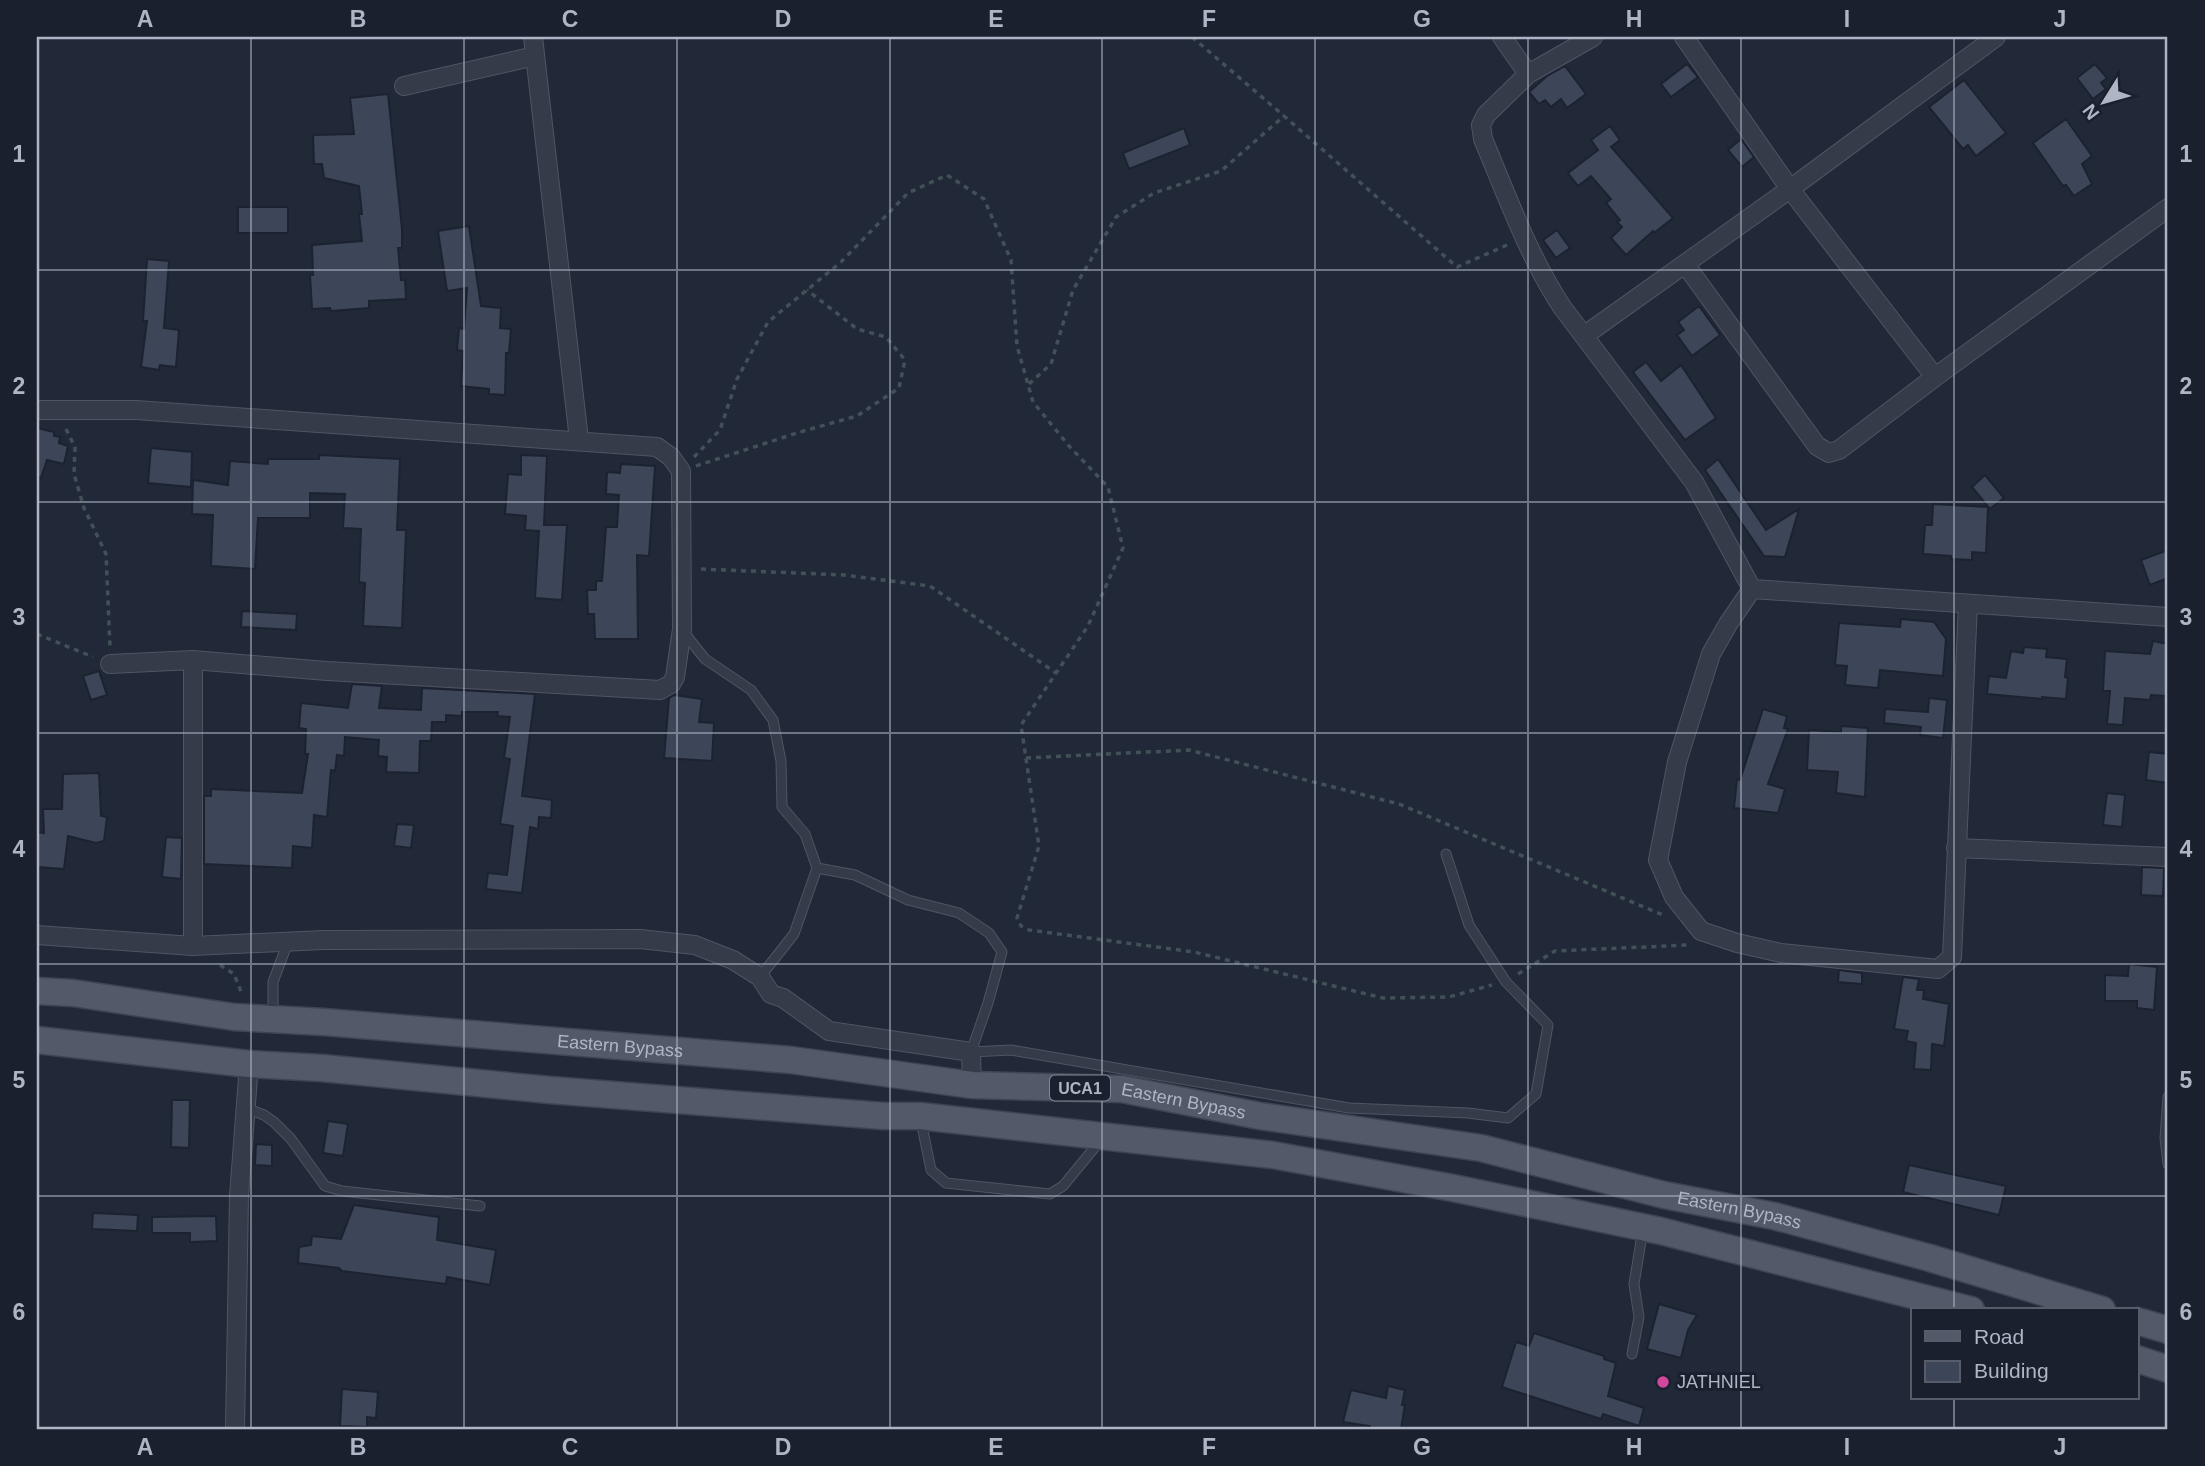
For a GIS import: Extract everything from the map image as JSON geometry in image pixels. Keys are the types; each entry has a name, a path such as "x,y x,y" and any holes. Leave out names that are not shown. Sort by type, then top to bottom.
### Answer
{"main road":[{"name":"Eastern Bypass","path":"37,991 73,993 234,1017 790,1060 972,1085 1122,1089 1260,1116 1481,1148 1664,1195 1774,1216 1930,1258 2095,1308"},
{"path":"322,1068 324,1022"},
{"name":"Eastern Bypass","path":"37,1040 249,1064 322,1068 550,1090 845,1113 920,1116 1273,1155 1643,1227 1963,1308"},
{"path":"2138,1321 2168,1330"},
{"path":"2138,1359 2168,1369"}],"street":[{"path":"533,37 579,440"},
{"path":"1502,37 1528,74"},
{"path":"1593,37 1528,74 1486,115 1481,125 1483,139 1548,285 1694,482 1752,589"},
{"path":"1684,37 1790,188 1935,377"},
{"path":"1585,335 1996,37"},
{"path":"404,86 536,57"},
{"path":"1685,264 1817,446 1829,453 1839,450 2168,208"},
{"path":"37,410 136,410 657,447 671,457 681,471 682,629 675,677 671,684 660,690 327,671 194,660 110,664"},
{"path":"1752,589 2168,617"},
{"path":"1752,589 1727,624 1711,654 1677,762 1658,860 1674,897 1701,931 1737,943 1781,953 1938,969 1952,957 1968,604"},
{"path":"192,946 194,660"},
{"path":"1956,848 2167,859"},
{"path":"37,935 192,946 288,942 640,939 695,945 733,960 760,977 771,994 783,998 829,1031 971,1052 972,1085"},
{"path":"235,1429 239,1196 249,1064"}],"lane":[{"path":"682,629 705,659 751,690 773,720 781,761 782,807 805,834 817,867 793,934 760,977"},
{"path":"817,867 855,875 908,900 959,913 989,933 1002,952 971,1052 1011,1049 1349,1108 1468,1113 1508,1118 1536,1094 1548,1025 1506,982 1469,925 1446,854"},
{"path":"273,1018 273,982 288,942"},
{"path":"2168,1097 2165,1138 2168,1164"},
{"path":"246,1108 274,1122 291,1139 325,1186 342,1191 480,1206"},
{"path":"920,1116 931,1170 946,1183 1051,1194 1063,1186 1104,1137"},
{"path":"1632,1354 1639,1317 1634,1284 1643,1227"}],"path":[{"path":"1192,37 1457,267 1525,237"},
{"path":"1028,384 1051,364 1073,290 1116,217 1154,193 1221,171 1284,116"},
{"path":"681,471 720,430 737,379 768,322 841,262 908,193 947,174 984,200 1011,260 1017,346 1033,401 1069,446 1108,486 1123,548 1088,626 1021,725 1040,846 1017,918 1021,926 1029,930 1194,953 1382,998 1449,997 1506,982 1555,951 1695,945"},
{"path":"681,471 857,416 899,388 905,360 886,337 857,329 807,290"},
{"path":"37,634 110,664 106,554 84,508 74,474 75,447 61,419"},
{"path":"683,568 844,575 929,586 1056,673"},
{"path":"1026,758 1189,750 1399,804 1663,915"},
{"path":"192,946 234,974 248,1006 234,1017"}],"building":[{"path":"1687,64 1698,77 1671,97 1661,84"},
{"path":"2095,64 2107,78 2101,83 2106,89 2093,99 2077,78"},
{"path":"1565,66 1586,94 1567,108 1561,99 1551,107 1545,100 1539,104 1529,92 1547,76"},
{"path":"1964,80 2006,133 1976,156 1968,145 1963,149 1929,107"},
{"path":"388,94 402,229 402,248 398,248 406,299 369,301 369,308 331,311 330,308 312,309 312,245 362,241 359,186 324,178 322,164 314,164 313,135 354,134 350,98"},
{"path":"2066,119 2092,156 2082,164 2092,184 2074,196 2066,185 2063,186 2033,143"},
{"path":"1610,126 1620,140 1611,147 1673,218 1654,233 1653,231 1626,255 1611,238 1622,227 1617,222 1620,220 1606,203 1611,199 1591,176 1578,186 1568,173 1598,150 1591,140"},
{"path":"1184,128 1190,145 1129,169 1123,153"},
{"path":"1741,139 1754,157 1742,167 1728,150"},
{"path":"238,207 288,207 288,233 238,233"},
{"path":"469,226 481,306 501,308 500,328 511,329 509,353 506,353 505,395 489,394 489,389 461,386 463,351 457,350 459,328 464,329 467,288 447,291 438,231"},
{"path":"1557,230 1570,248 1556,258 1543,240"},
{"path":"147,259 169,261 164,328 179,330 176,367 160,365 159,370 141,367 147,321 143,321"},
{"path":"1699,306 1720,335 1692,356 1677,335 1684,330 1678,322"},
{"path":"1646,362 1661,381 1681,365 1716,418 1685,440 1633,372"},
{"path":"37,428 54,432 54,436 60,437 59,443 68,446 64,464 47,460 41,478 37,477"},
{"path":"151,448 192,452 191,487 148,483"},
{"path":"319,455 400,459 397,530 406,530 402,628 363,626 365,583 359,582 361,529 343,528 345,494 310,493 310,518 258,518 255,569 211,566 213,515 192,514 193,480 228,485 230,461 268,464 268,459 319,459"},
{"path":"521,455 547,456 544,525 567,525 562,600 535,598 539,531 525,530 526,516 505,514 508,474 521,475"},
{"path":"1718,459 1766,530 1799,509 1785,557 1764,556 1705,470"},
{"path":"621,464 655,466 649,556 637,555 638,639 595,639 594,614 588,614 587,590 596,590 596,581 602,581 606,527 617,527 619,495 606,494 607,472 620,473"},
{"path":"1985,475 2004,498 1990,509 1972,487"},
{"path":"1933,504 1988,507 1986,553 1972,552 1972,560 1923,554 1925,525 1932,525"},
{"path":"2168,550 2168,578 2150,585 2141,560"},
{"path":"242,611 297,614 296,630 241,627"},
{"path":"1901,619 1934,622 1946,639 1943,676 1880,670 1878,688 1845,685 1847,666 1835,665 1839,623 1900,627"},
{"path":"2153,641 2168,644 2167,696 2151,695 2150,700 2125,698 2123,725 2107,724 2110,691 2103,691 2105,651 2150,654"},
{"path":"2024,647 2047,649 2046,657 2067,659 2066,699 1987,694 1989,676 2006,678 2011,651 2023,653"},
{"path":"99,671 107,695 91,700 83,676"},
{"path":"352,684 382,686 379,708 421,710 422,688 535,694 522,796 552,800 551,818 539,817 538,829 530,827 522,893 486,889 488,873 507,875 513,826 500,824 510,759 504,758 510,717 497,716 498,712 462,712 462,716 446,715 446,722 432,722 431,741 420,741 419,773 386,772 387,757 378,756 379,740 345,737 344,756 337,755 335,771 331,770 327,817 314,815 312,848 293,846 292,868 204,864 204,796 211,796 211,789 302,793 308,754 305,754 306,729 299,728 301,703 348,708"},
{"path":"674,695 702,699 699,722 714,723 712,761 664,758 669,698"},
{"path":"1929,698 1947,700 1943,738 1920,735 1921,727 1884,723 1885,709 1928,712"},
{"path":"1763,709 1787,716 1784,728 1788,729 1768,784 1785,789 1778,813 1734,808 1737,779 1740,780"},
{"path":"1841,726 1868,728 1865,797 1836,793 1838,772 1807,770 1809,730 1841,732"},
{"path":"2149,752 2168,754 2168,783 2146,780"},
{"path":"99,773 101,816 107,817 104,841 96,843 68,836 64,869 37,867 37,832 44,833 43,809 62,809 63,774"},
{"path":"2107,793 2125,795 2122,827 2103,825"},
{"path":"397,824 414,825 411,848 394,846"},
{"path":"166,837 182,838 181,879 162,877"},
{"path":"2142,867 2164,868 2163,896 2141,895"},
{"path":"2129,964 2157,967 2154,1010 2137,1008 2137,1001 2105,1001 2105,975 2128,976"},
{"path":"1839,970 1862,973 1862,984 1838,982"},
{"path":"1903,977 1919,979 1917,990 1924,990 1923,999 1949,1004 1944,1046 1932,1044 1931,1070 1914,1069 1916,1043 1906,1041 1908,1031 1894,1029"},
{"path":"172,1100 190,1100 189,1148 171,1147"},
{"path":"328,1121 348,1124 343,1156 323,1153"},
{"path":"256,1144 272,1145 272,1166 255,1165"},
{"path":"1909,1165 2006,1186 1999,1215 1903,1192"},
{"path":"354,1205 439,1217 437,1240 496,1250 490,1285 447,1277 446,1284 298,1263 299,1247 311,1245 312,1236 341,1239"},
{"path":"93,1213 138,1215 137,1231 92,1229"},
{"path":"216,1216 217,1241 190,1242 190,1233 152,1233 152,1217"},
{"path":"1659,1304 1697,1315 1688,1330 1681,1358 1647,1349"},
{"path":"1534,1333 1604,1356 1604,1359 1616,1363 1608,1396 1644,1408 1639,1426 1603,1414 1601,1419 1502,1387 1516,1342 1529,1346"},
{"path":"1388,1386 1405,1390 1401,1429 1370,1429 1370,1426 1343,1422 1351,1390 1386,1398"},
{"path":"342,1389 378,1392 376,1418 367,1417 367,1427 340,1426"}],"place":[{"name":"JATHNIEL","path":"1663,1382"}]}
